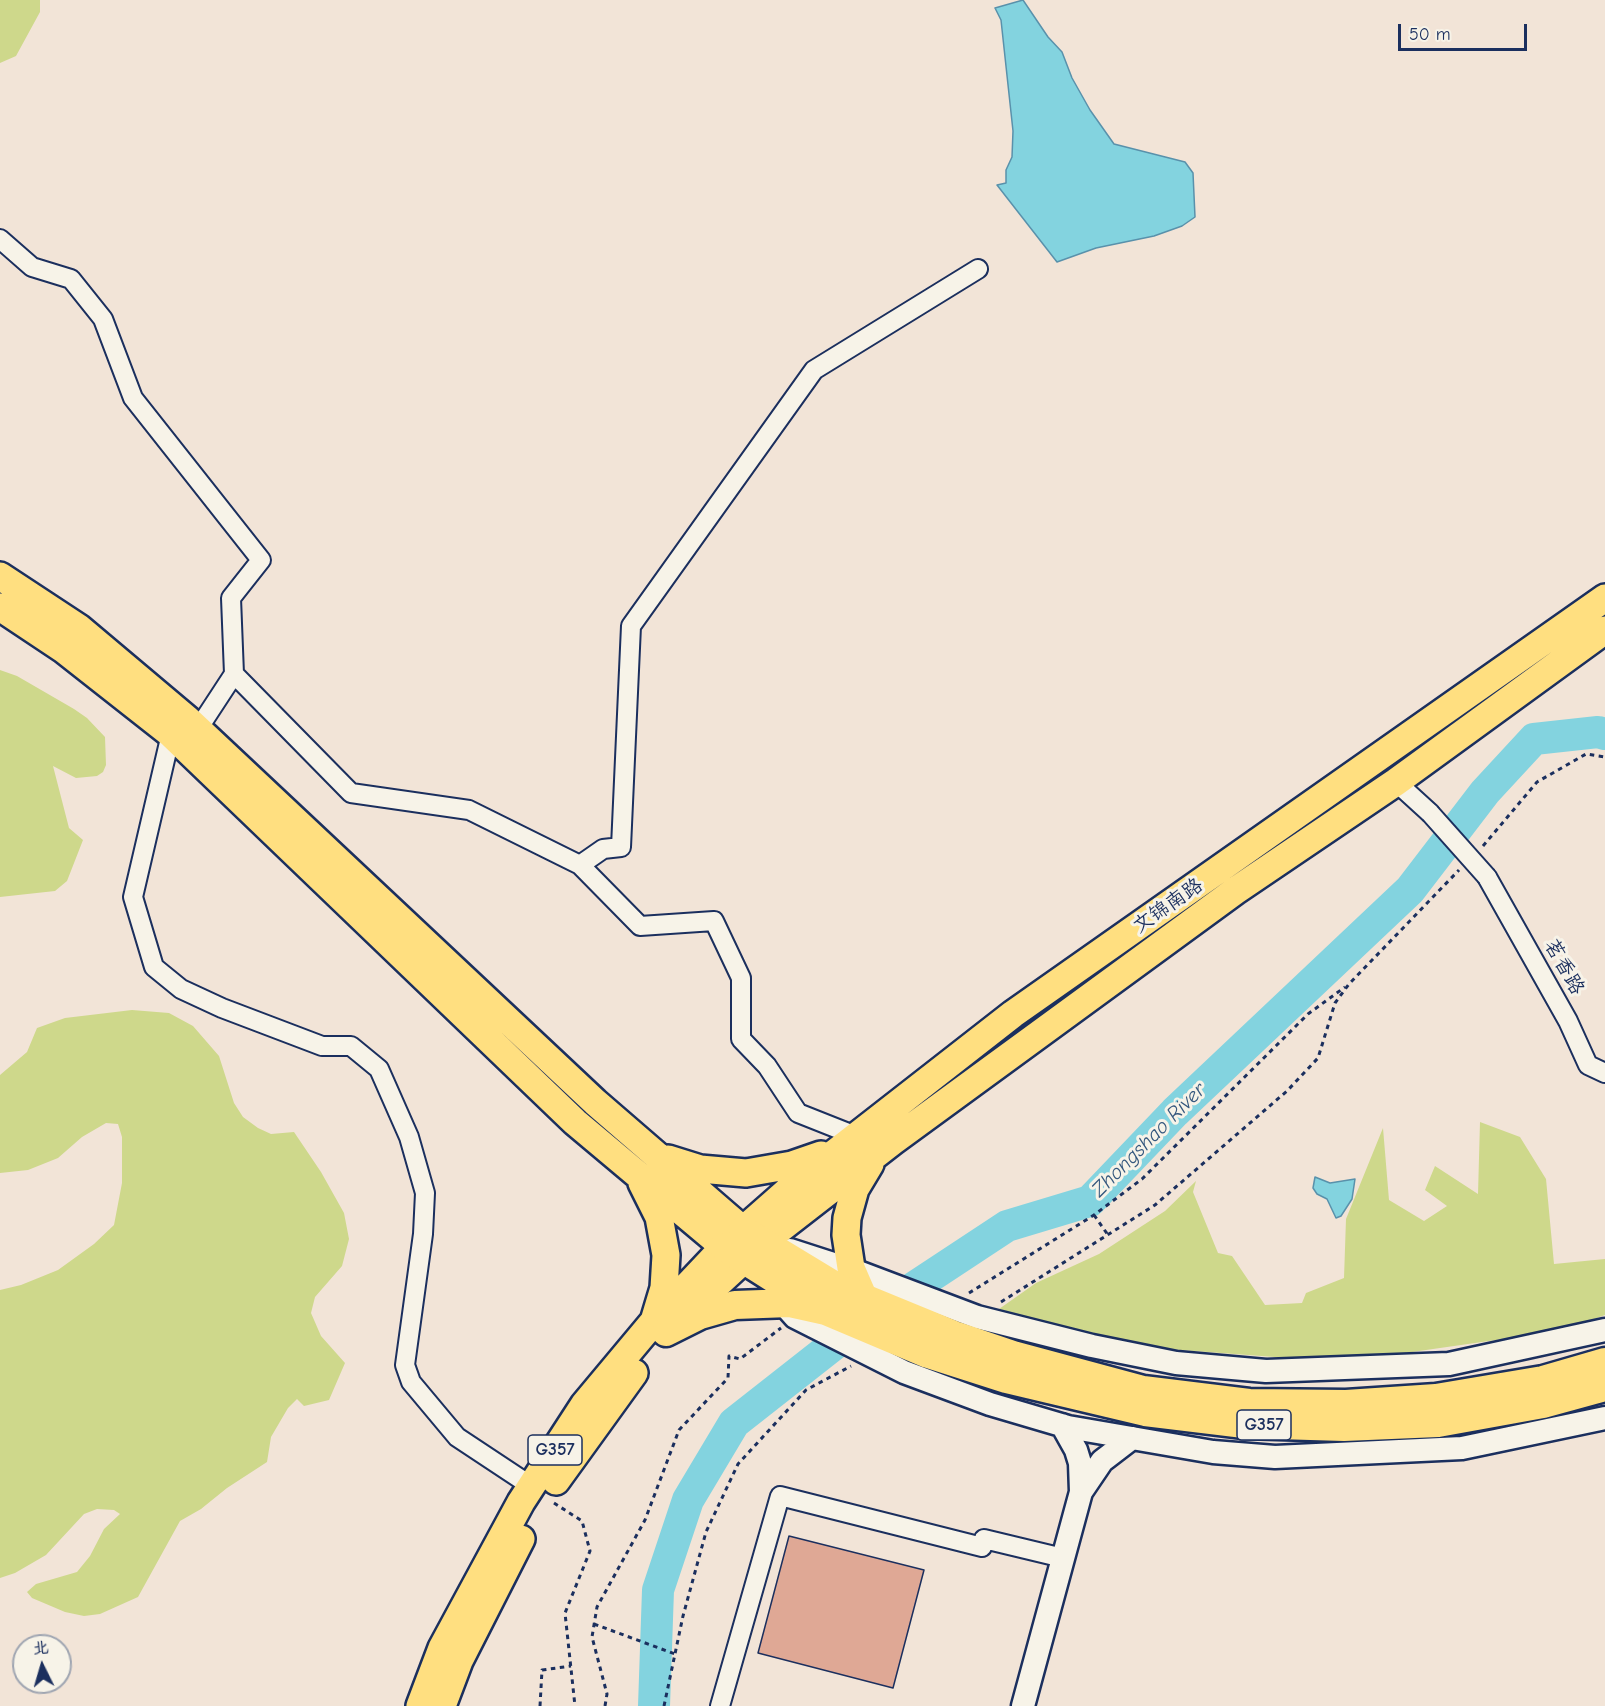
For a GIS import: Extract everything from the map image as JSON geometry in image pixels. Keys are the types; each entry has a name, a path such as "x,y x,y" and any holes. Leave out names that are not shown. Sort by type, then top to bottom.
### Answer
{"highway":[{"name":"G357","path":"743,1245 847,1287 954,1335 1013,1355 1143,1390 1249,1403 1346,1404 1436,1398 1543,1380 1605,1362"},
{"name":"G357","path":"847,1287 928,1354 1006,1379 1145,1412 1244,1424 1344,1427 1438,1423 1543,1404 1605,1387"},
{"path":"661,1326 717,1309 754,1302 788,1310 847,1287"}],"main road":[{"path":"0,576 79,628 198,729 595,1102 657,1155 743,1245"},
{"name":"文锦南路","path":"743,1245 856,1136 1013,1014 1605,598"},
{"path":"0,607 63,649 171,734 575,1122 630,1168 743,1245"},
{"name":"文锦南路","path":"743,1245 893,1142 1234,891 1396,782 1605,630"},
{"path":"657,1155 700,1169 746,1173 792,1166 836,1148 856,1136"},
{"path":"847,1287 846,1235 850,1203 862,1175 893,1142"},
{"path":"630,1168 651,1200 664,1236 666,1272 661,1326"},
{"name":"G357","path":"420,1706 442,1648 538,1492 603,1413 661,1326 743,1245"},
{"name":"G357","path":"442,1706 459,1661 538,1492"}],"street":[{"path":"0,239 32,267 71,279 103,319 133,398 261,560 231,598 234,674 198,729"},
{"path":"580,865 603,849 621,847 631,626 814,370 978,269"},
{"path":"234,674 351,793 469,810 580,865 640,926 714,921 741,978 741,1040 767,1066 798,1113 856,1136"},
{"path":"171,734 133,897 154,967 181,989 222,1008 322,1046 351,1046 378,1069 409,1137 425,1193 423,1234 405,1365 411,1382 457,1437 538,1492"},
{"name":"茗香路","path":"1396,782 1430,813 1487,877 1568,1021 1588,1065 1605,1072"},
{"path":"743,1245 788,1310 904,1372 990,1404 1062,1425 1213,1452 1275,1457 1462,1448 1605,1418"},
{"path":"847,1287 1092,1346 1176,1363 1266,1371 1449,1364 1605,1330"},
{"path":"1023,1706 1081,1492 1080,1463 1076,1450 1062,1425"},
{"path":"1081,1492 1102,1461 1132,1438"},
{"path":"720,1706 780,1496 982,1547 984,1539 1063,1558"}],"path":[{"path":"977,1317 1155,1205 1287,1091 1318,1058 1335,1003 1349,984 1485,845 1537,782 1586,754 1605,757"},
{"path":"969,1293 1094,1215 1142,1179 1308,1014 1349,984"},
{"path":"1094,1215 1108,1234"},
{"path":"605,1706 607,1694 592,1637 597,1608 645,1520 679,1430 728,1378 729,1356 741,1359 788,1310"},
{"path":"664,1706 706,1532 738,1464 806,1390 871,1356"},
{"path":"538,1492 582,1521 590,1551 565,1613 575,1706"},
{"path":"594,1624 675,1654"},
{"path":"540,1706 542,1670 571,1666"}],"green space":[{"path":"0,0 40,0 40,12 16,56 0,63"},
{"path":"0,670 17,676 74,709 87,718 105,737 106,765 103,772 97,776 76,778 53,766 69,828 83,840 67,881 55,891 0,897"},
{"path":"132,1010 169,1013 193,1026 219,1056 234,1103 243,1117 271,1134 294,1132 321,1172 344,1213 349,1239 342,1266 315,1297 311,1313 321,1336 345,1363 329,1400 304,1406 297,1399 288,1408 271,1437 267,1462 227,1488 201,1509 180,1521 138,1597 100,1614 84,1616 65,1612 32,1598 27,1592 36,1584 77,1572 90,1556 104,1529 120,1514 114,1510 97,1509 84,1514 46,1555 15,1573 0,1578 0,1290 21,1285 58,1270 94,1244 114,1225 122,1183 122,1137 118,1124 106,1123 82,1137 58,1158 28,1170 0,1173 0,1075 27,1052 37,1028 65,1018"},
{"path":"1480,1122 1520,1137 1546,1179 1554,1264 1605,1259 1605,1315 1581,1324 1503,1339 1398,1354 1288,1358 1167,1349 1056,1325 999,1309 1036,1283 1099,1254 1165,1211 1196,1181 1193,1192 1218,1253 1232,1256 1265,1305 1302,1303 1306,1293 1344,1278 1346,1219 1383,1128 1389,1200 1424,1221 1447,1206 1425,1190 1435,1166 1478,1194"}],"water":[{"path":"1023,0 1048,37 1062,52 1072,78 1090,110 1114,144 1185,162 1193,173 1195,217 1182,226 1154,236 1096,248 1057,262 997,185 1006,183 1006,170 1012,157 1013,131 1001,20 995,8"},
{"path":"1315,1177 1330,1183 1355,1179 1352,1199 1341,1216 1336,1218 1327,1199 1317,1194 1313,1188"}],"building":[{"path":"789,1536 924,1570 893,1688 758,1653"}],"waterway":[{"name":"Zhongshao River","path":"654,1706 658,1590 688,1500 734,1423 869,1317 1007,1226 1090,1201 1175,1112 1410,890 1485,792 1534,739 1598,732 1605,734"}]}
